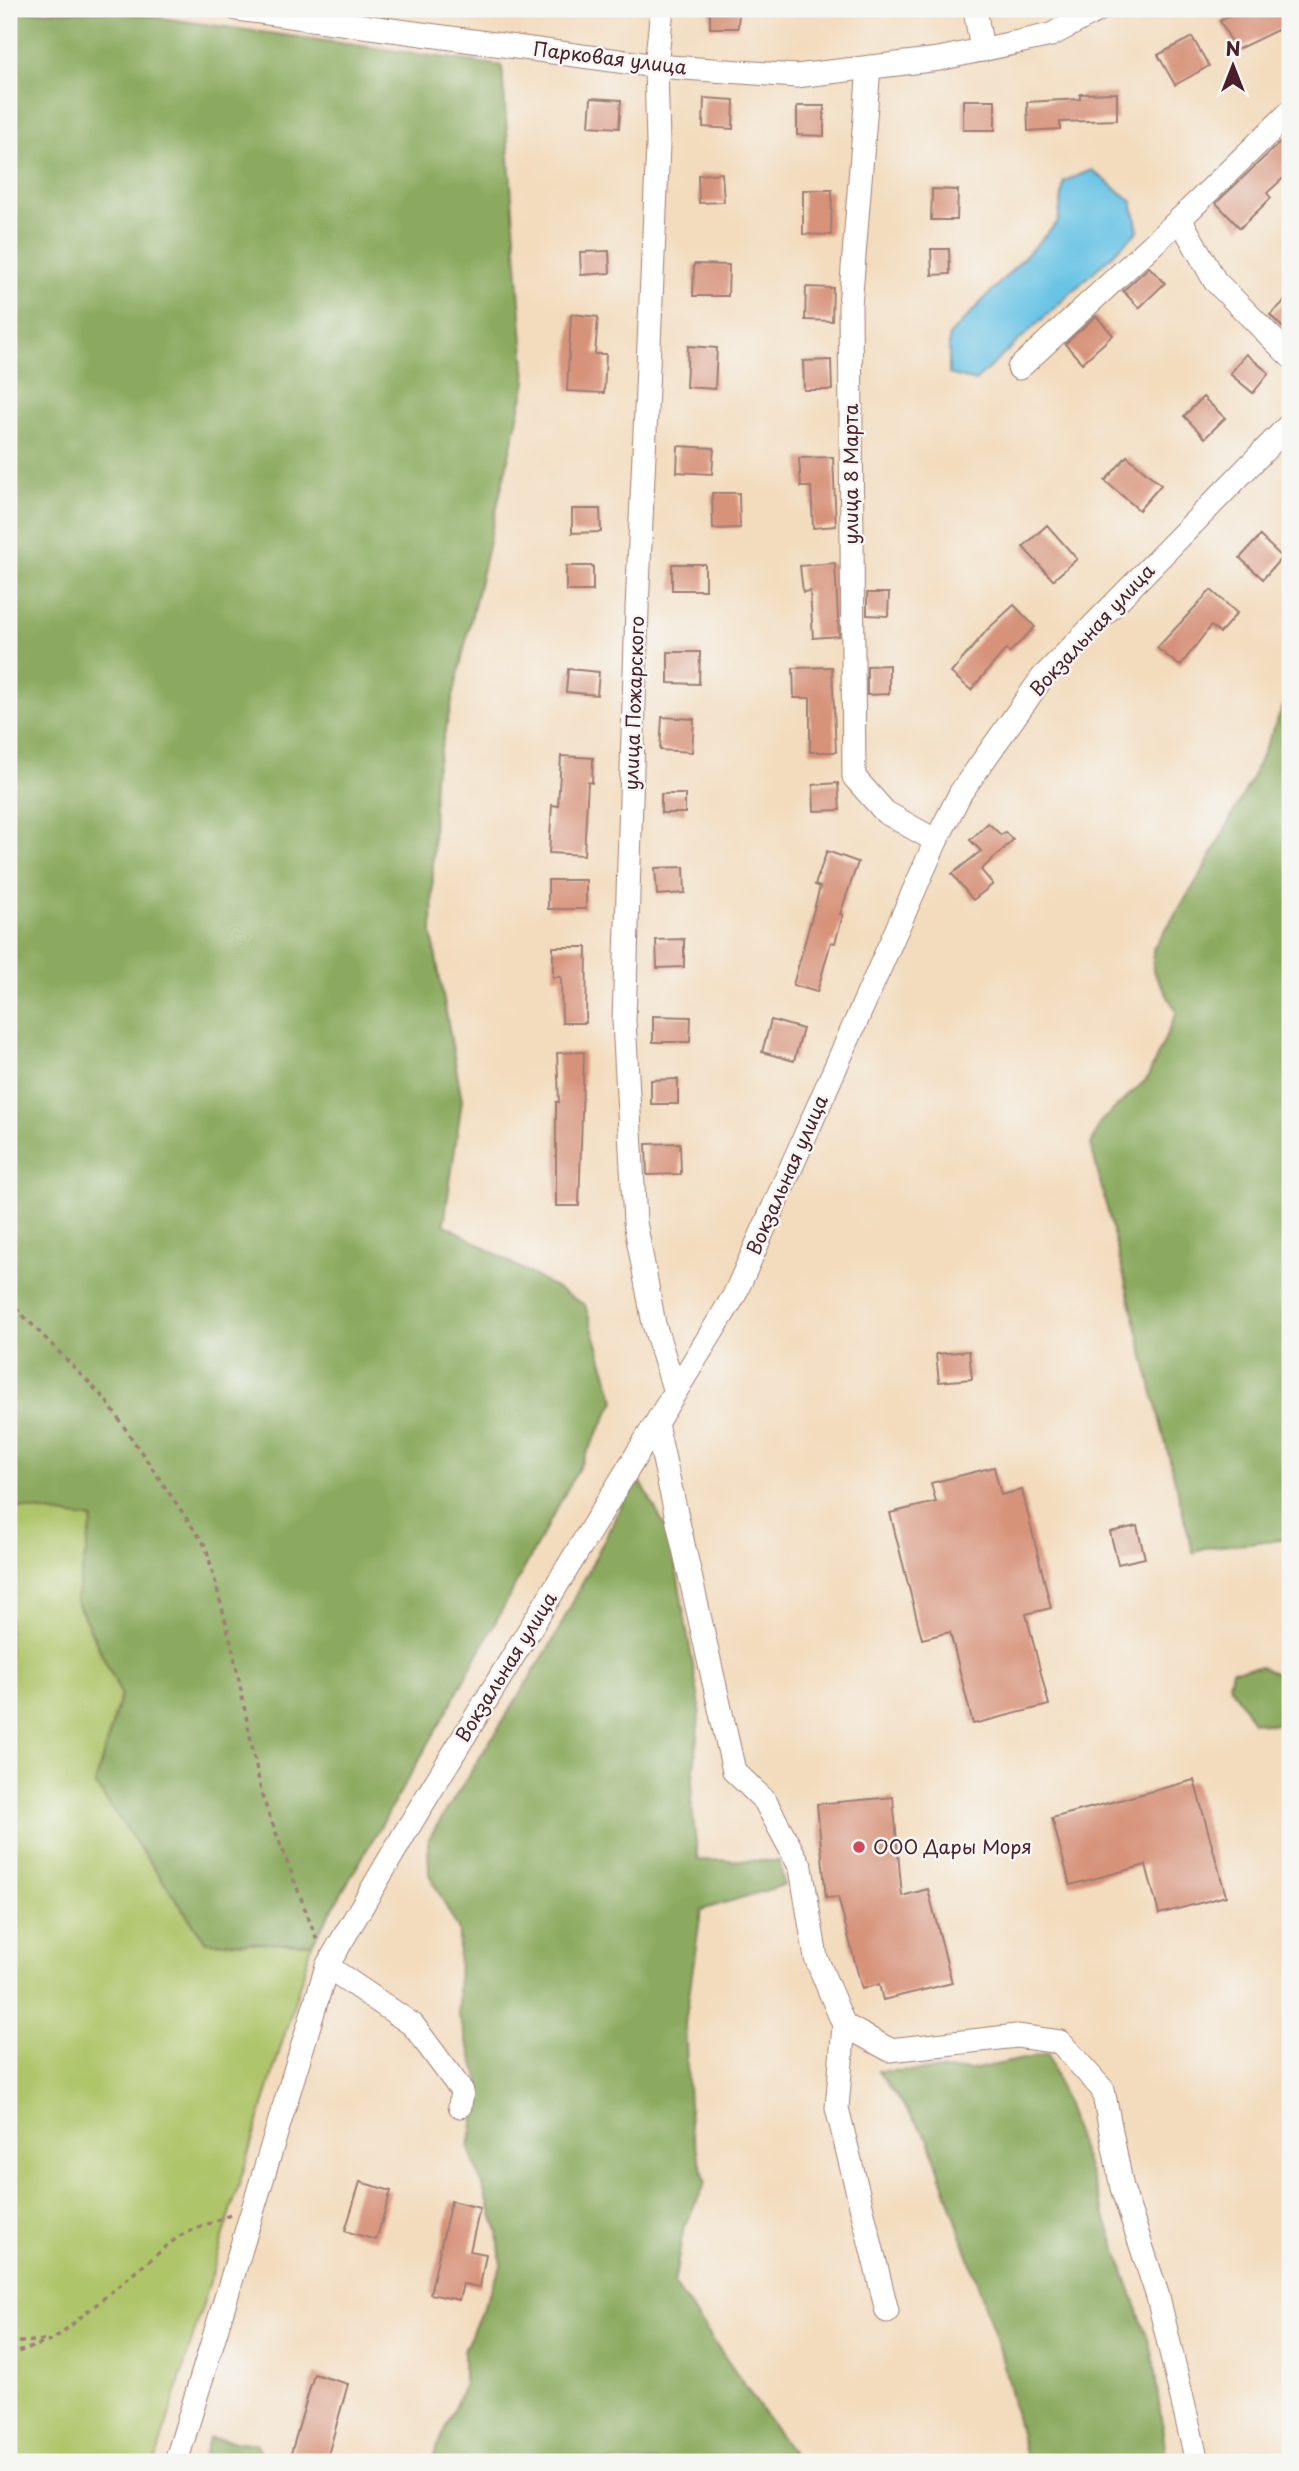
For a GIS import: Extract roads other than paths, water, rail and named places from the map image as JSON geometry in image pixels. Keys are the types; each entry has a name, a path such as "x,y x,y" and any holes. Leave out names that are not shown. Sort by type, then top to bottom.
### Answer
{"street":[{"name":"Парковая улица","path":"237,9 336,15 656,66 796,76 939,59 1051,35 1100,9"},
{"name":"улица Пожарского","path":"662,9 656,66 658,145 637,609 624,1021 635,1222 654,1324 675,1392"},
{"path":"975,9 982,50"},
{"name":"улица 8 Марта","path":"869,67 850,306 854,777 885,812 936,841"},
{"path":"1019,368 1180,219 1290,112"},
{"path":"1180,219 1215,281 1290,356"},
{"name":"Вокзальная улица","path":"176,2462 327,1966 409,1826 734,1296 936,841 961,792 1042,678 1290,424"},
{"path":"656,1424 734,1771 765,1801 801,1868 816,1958 844,2025 837,2108 887,2311"},
{"path":"327,1966 413,2025 462,2091 460,2106"},
{"path":"844,2025 890,2050 1017,2035 1060,2042 1103,2090 1122,2188 1158,2297 1196,2462"}],"water":[{"path":"1092,170 1132,201 1138,231 975,381 949,374 949,336 1058,222 1064,181"}],"place":[{"name":"ООО Дары Моря","path":"859,1847"}]}
